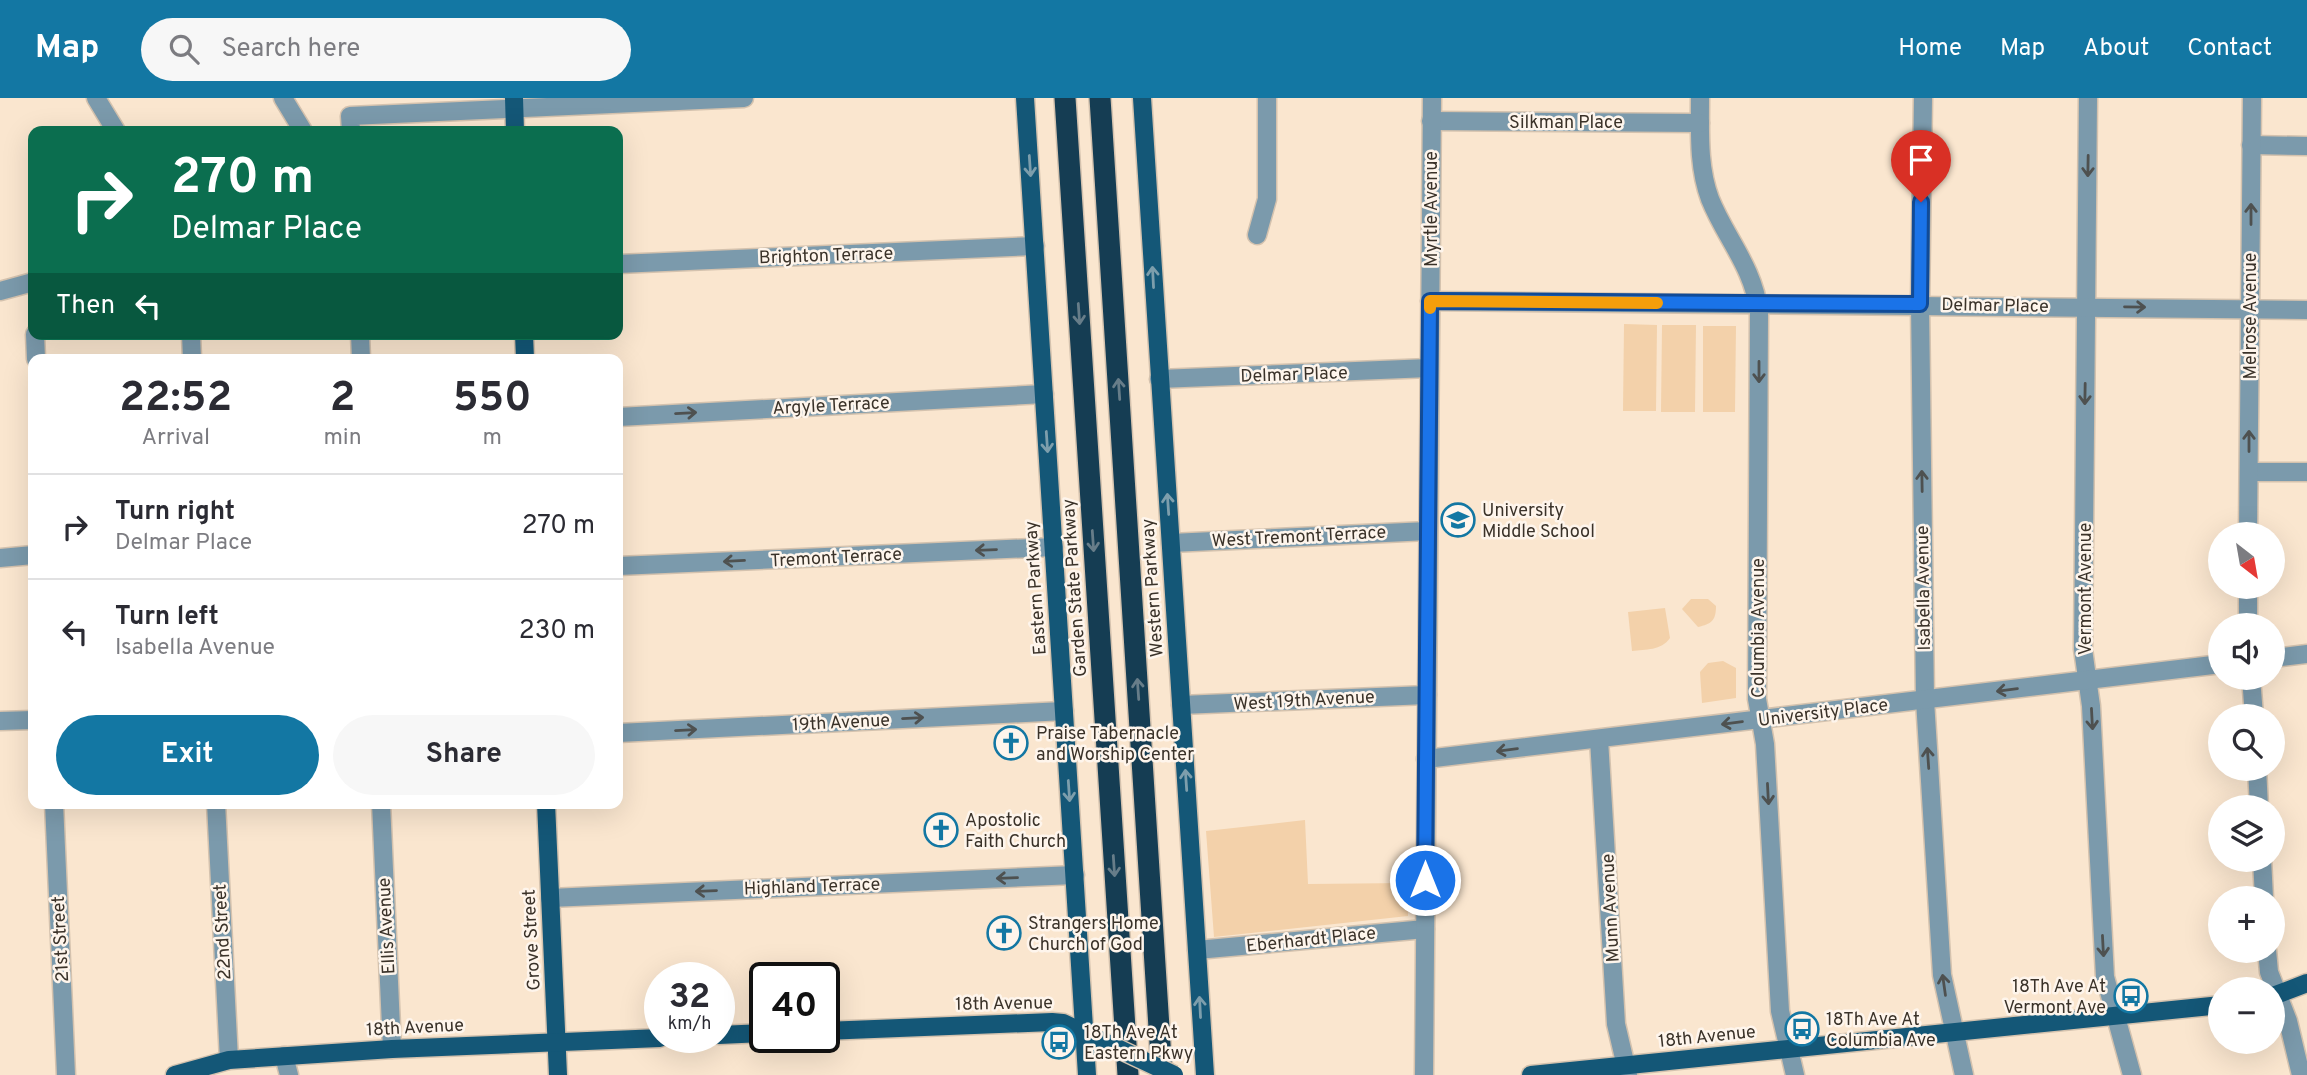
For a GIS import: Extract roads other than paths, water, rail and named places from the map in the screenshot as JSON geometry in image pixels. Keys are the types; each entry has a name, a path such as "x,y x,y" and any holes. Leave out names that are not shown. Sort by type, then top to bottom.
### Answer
{"highway":[{"path":"1056,98 1071,211"},
{"name":"Garden State Parkway","path":"1065,98 1128,1075"},
{"path":"1102,98 1163,1075"}],"main road":[{"name":"Eastern Parkway","path":"1025,98 1087,1075"},
{"name":"Western Parkway","path":"1142,98 1205,1075"},
{"path":"514,103 515,126"},
{"name":"Grove Street","path":"545,809 558,1075"},
{"path":"2285,991 2307,982"},
{"name":"18th Avenue","path":"1531,1075 1626,1070 1789,1049 2208,1006"},
{"name":"18th Avenue","path":"840,1030 1052,1022 1083,1032 1174,1075"},
{"name":"18th Avenue","path":"176,1075 229,1060 392,1049 644,1039"}],"street":[{"path":"96,98 113,126"},
{"path":"283,98 300,126"},
{"path":"350,124 514,103 744,98"},
{"path":"1256,235 1266,200 1267,98"},
{"name":"Myrtle Avenue","path":"1424,1075 1432,98"},
{"name":"Columbia Avenue","path":"1700,98 1707,189 1744,261 1758,304 1757,699 1765,744 1780,1011 1795,1075"},
{"name":"Isabella Avenue","path":"1923,98 1920,304 1925,700 1942,975 1964,1075"},
{"name":"Vermont Avenue","path":"2088,98 2083,649 2105,977 2132,1075"},
{"name":"Melrose Avenue","path":"2248,522 2252,98"},
{"name":"Silkman Place","path":"1432,121 1700,123"},
{"path":"2251,145 2307,146"},
{"name":"Brighton Terrace","path":"623,264 1035,246"},
{"path":"0,291 28,284"},
{"name":"Delmar Place","path":"1430,301 2307,310"},
{"name":"Delmar Place","path":"1159,379 1429,368"},
{"name":"Argyle Terrace","path":"623,417 1044,394"},
{"path":"2249,472 2307,472"},
{"name":"West Tremont Terrace","path":"1171,542 1428,531"},
{"name":"Tremont Terrace","path":"623,566 1054,547"},
{"path":"0,558 28,555"},
{"path":"2285,657 2307,654"},
{"name":"University Place","path":"1426,759 2208,666"},
{"name":"West 19th Avenue","path":"1181,705 1427,695"},
{"name":"19th Avenue","path":"623,733 1064,711"},
{"path":"0,721 28,720"},
{"name":"Munn Avenue","path":"1599,739 1616,1024 1626,1070"},
{"name":"21st Street","path":"54,809 66,1075"},
{"name":"22nd Street","path":"216,809 229,1060"},
{"name":"Ellis Avenue","path":"381,809 392,1049"},
{"name":"Highland Terrace","path":"550,898 1075,875"},
{"name":"Eberhardt Place","path":"1197,950 1425,929"},
{"path":"2285,1015 2301,1075"},
{"path":"284,1056 289,1075"}],"place":[{"name":"University Middle School","path":"1458,520"},
{"name":"Praise Tabernacle and Worship Center","path":"1011,743"},
{"name":"Apostolic Faith Church","path":"941,830"},
{"name":"Strangers Home Church of God","path":"1004,933"},
{"name":"18Th Ave At Vermont Ave","path":"2131,996"},
{"name":"18Th Ave At Columbia Ave","path":"1802,1029"},
{"name":"18Th Ave At Eastern Pkwy","path":"1059,1042"}]}
